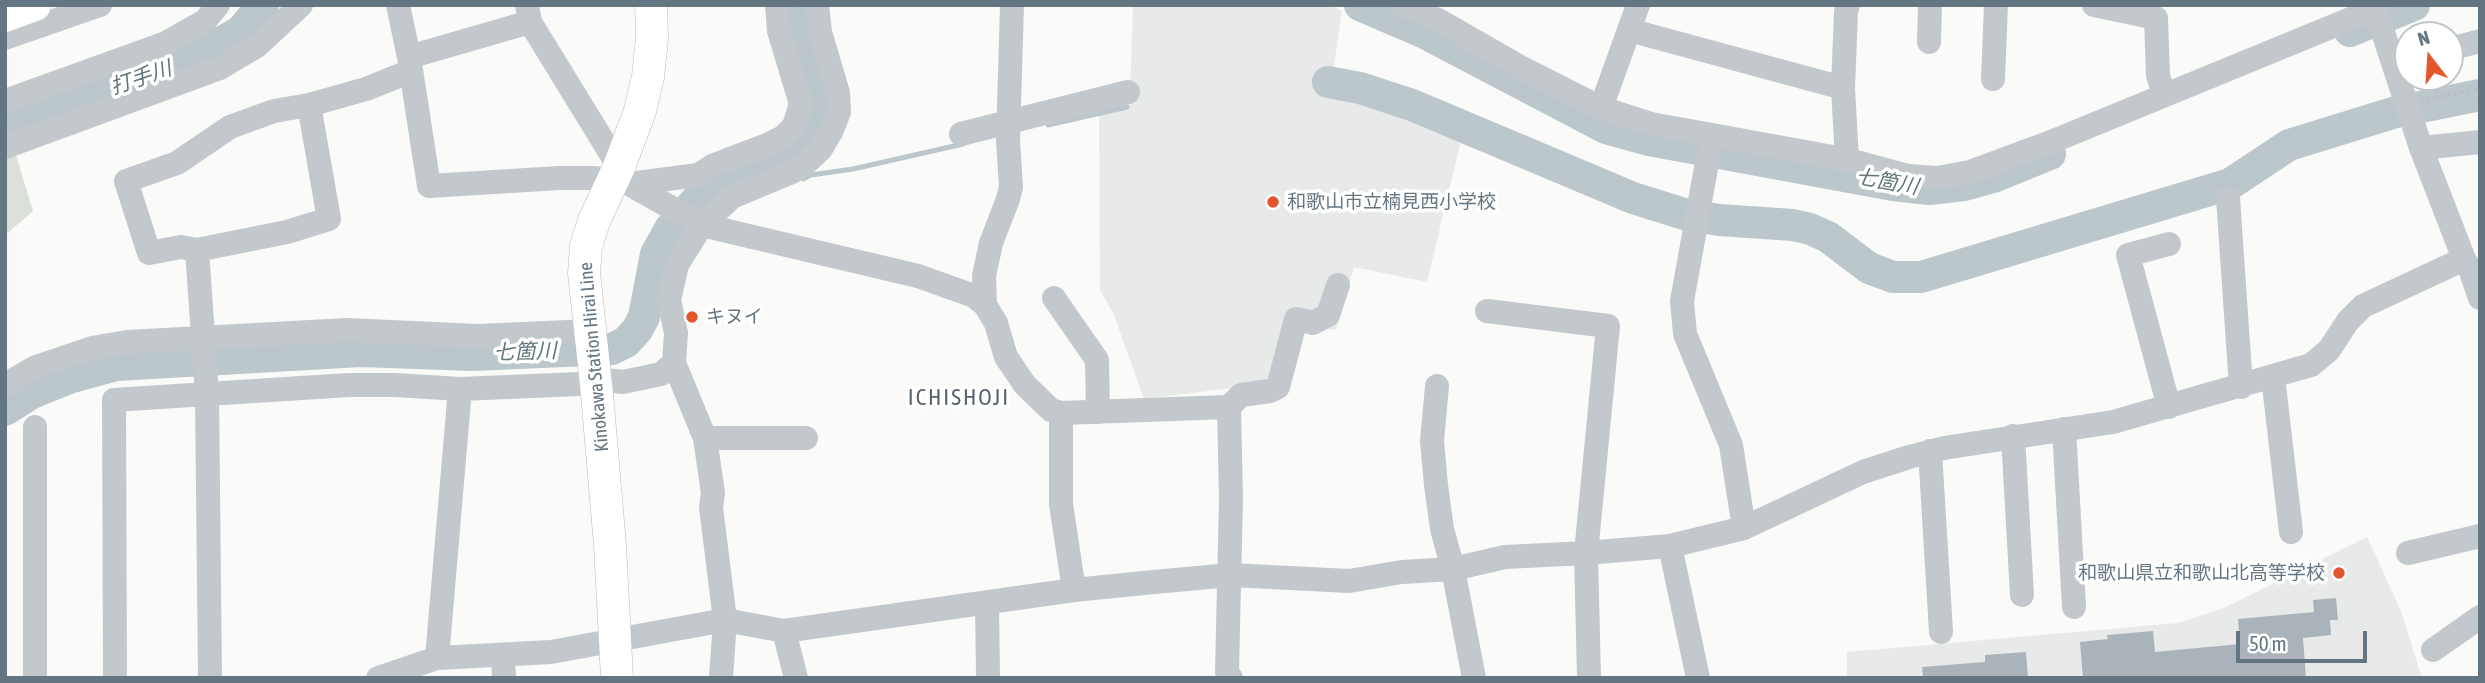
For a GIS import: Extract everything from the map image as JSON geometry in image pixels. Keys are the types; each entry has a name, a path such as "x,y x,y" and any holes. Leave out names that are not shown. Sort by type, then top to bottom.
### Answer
{"main road":[{"path":"5,16 36,5"},
{"name":"Kinokawa Station Hirai Line","path":"617,678 610,545 584,272 586,246 594,221 619,177 640,111 648,77 655,6"}],"street":[{"path":"5,38 100,5"},
{"path":"5,101 166,43 205,21 218,5"},
{"path":"5,147 220,68 257,46 301,5"},
{"path":"398,5 429,186 559,178 698,175 712,166 783,137 794,126 801,104 779,31 777,5"},
{"path":"721,678 725,620 711,507 713,493 705,438 674,363 676,332 669,300 677,265 699,224 732,197 792,172 806,163 821,149 831,132 839,112 838,93 820,32 817,5"},
{"path":"985,305 984,276 991,243 1009,199 1011,187 1009,129 1012,5"},
{"path":"1403,5 1438,20 1601,108 1710,145 1847,160 1908,176 1937,178 1969,172 2051,142 2376,13 2394,50"},
{"path":"1601,108 1638,5"},
{"path":"1929,42 1930,5"},
{"path":"1993,79 1996,5"},
{"path":"2094,5 2155,18 2158,75 2164,95"},
{"path":"1841,7 1847,160"},
{"path":"309,105 328,219 287,232 197,250 181,247 149,253 126,181 177,163 230,127 274,111 309,105 366,89 410,64 528,14 619,177 699,224 918,276 974,296 985,305 996,323 1006,357 1051,410 1061,413 1229,407 1241,396 1270,391 1278,387 1296,319 1313,323 1328,315 1338,285"},
{"path":"1629,30 1843,88"},
{"path":"2405,91 2421,148 2471,265 2480,298"},
{"path":"961,134 1009,129 1128,92"},
{"path":"2421,148 2480,142"},
{"path":"1710,145 1682,301 1685,334 1731,444 1744,528"},
{"path":"2228,198 2241,387"},
{"path":"2169,244 2128,255 2169,407"},
{"path":"197,250 206,389 210,678"},
{"path":"379,678 409,673 437,658 503,666 551,652 725,620 784,631 1074,590 1230,575 1349,581 1402,572 1453,569 1505,557 1670,546 1744,528 1863,472 1930,451 2113,422 2311,365 2329,350 2348,321 2363,306 2471,265"},
{"path":"1054,298 1097,359 1098,412"},
{"path":"1487,311 1608,326 1586,553 1589,678"},
{"path":"5,385 36,367 92,348 127,342 202,344 346,330 478,336 593,354 624,382 661,374 674,363"},
{"path":"114,678 114,400 206,389 395,385 460,389 579,384 593,354"},
{"path":"2273,377 2291,532"},
{"path":"1437,386 1432,441 1442,529 1453,569 1474,678"},
{"path":"437,658 460,389"},
{"path":"1229,407 1230,575 1227,672 1231,678"},
{"path":"1061,413 1061,504 1074,590"},
{"path":"34,427 35,678"},
{"path":"2064,429 2074,607"},
{"path":"2013,436 2022,595"},
{"path":"705,438 806,438"},
{"path":"1930,451 1941,632"},
{"path":"2408,553 2480,536"},
{"path":"1670,546 1698,678"},
{"path":"987,603 988,678"},
{"path":"2433,650 2480,617"},
{"path":"784,631 796,678"}],"path":[{"path":"2408,108 2480,89"}],"shaded area":[{"name":"和歌山市立楠見西小学校","path":"1133,5 1330,5 1342,11 1330,93 1462,136 1427,282 1354,267 1336,330 1301,325 1290,388 1232,388 1144,399 1114,315 1100,290 1099,107 1130,99"},
{"path":"15,152 33,211 5,235 5,156"},
{"name":"和歌山県立和歌山北高等学校","path":"2367,537 2401,611 2422,678 1847,678 1847,652 2178,623 2224,608"}],"building":[{"path":"2336,598 2338,620 2330,620 2331,635 2303,638 2306,678 2083,678 2080,642 2108,639 2107,635 2153,631 2155,652 2240,644 2238,619 2314,612 2313,600"},
{"path":"2026,652 2028,678 1923,678 1922,667 1985,662 1985,655"}],"waterway":[{"name":"打手川","path":"5,125 191,60 241,31 263,5"},
{"name":"七箇川","path":"5,410 32,393 72,377 116,365 361,351 472,355 612,349 626,342 644,317 656,254 670,229 696,201 719,185 795,151 808,136 816,120 817,95 799,33 798,5"},
{"name":"七箇川","path":"1360,5 1425,33 1606,128 1649,140 1893,185 1929,189 1964,185 1996,176 2050,154"},
{"name":"七箇川","path":"2350,31 2414,5"},
{"path":"1328,82 1360,88 1412,105 1633,198 1684,214 1810,229 1828,237 1869,268 1893,277 1921,277 2230,184 2289,145 2396,112 2480,95"},
{"path":"1048,125 1127,107"},
{"path":"803,179 811,175 853,169 963,144"},
{"path":"696,201 709,207"}],"place":[{"name":"和歌山市立楠見西小学校","path":"1273,202"},
{"name":"キヌイ","path":"692,317"},
{"name":"和歌山県立和歌山北高等学校","path":"2339,573"}],"district":[{"name":"ICHISHOJI","path":"959,398"}]}
